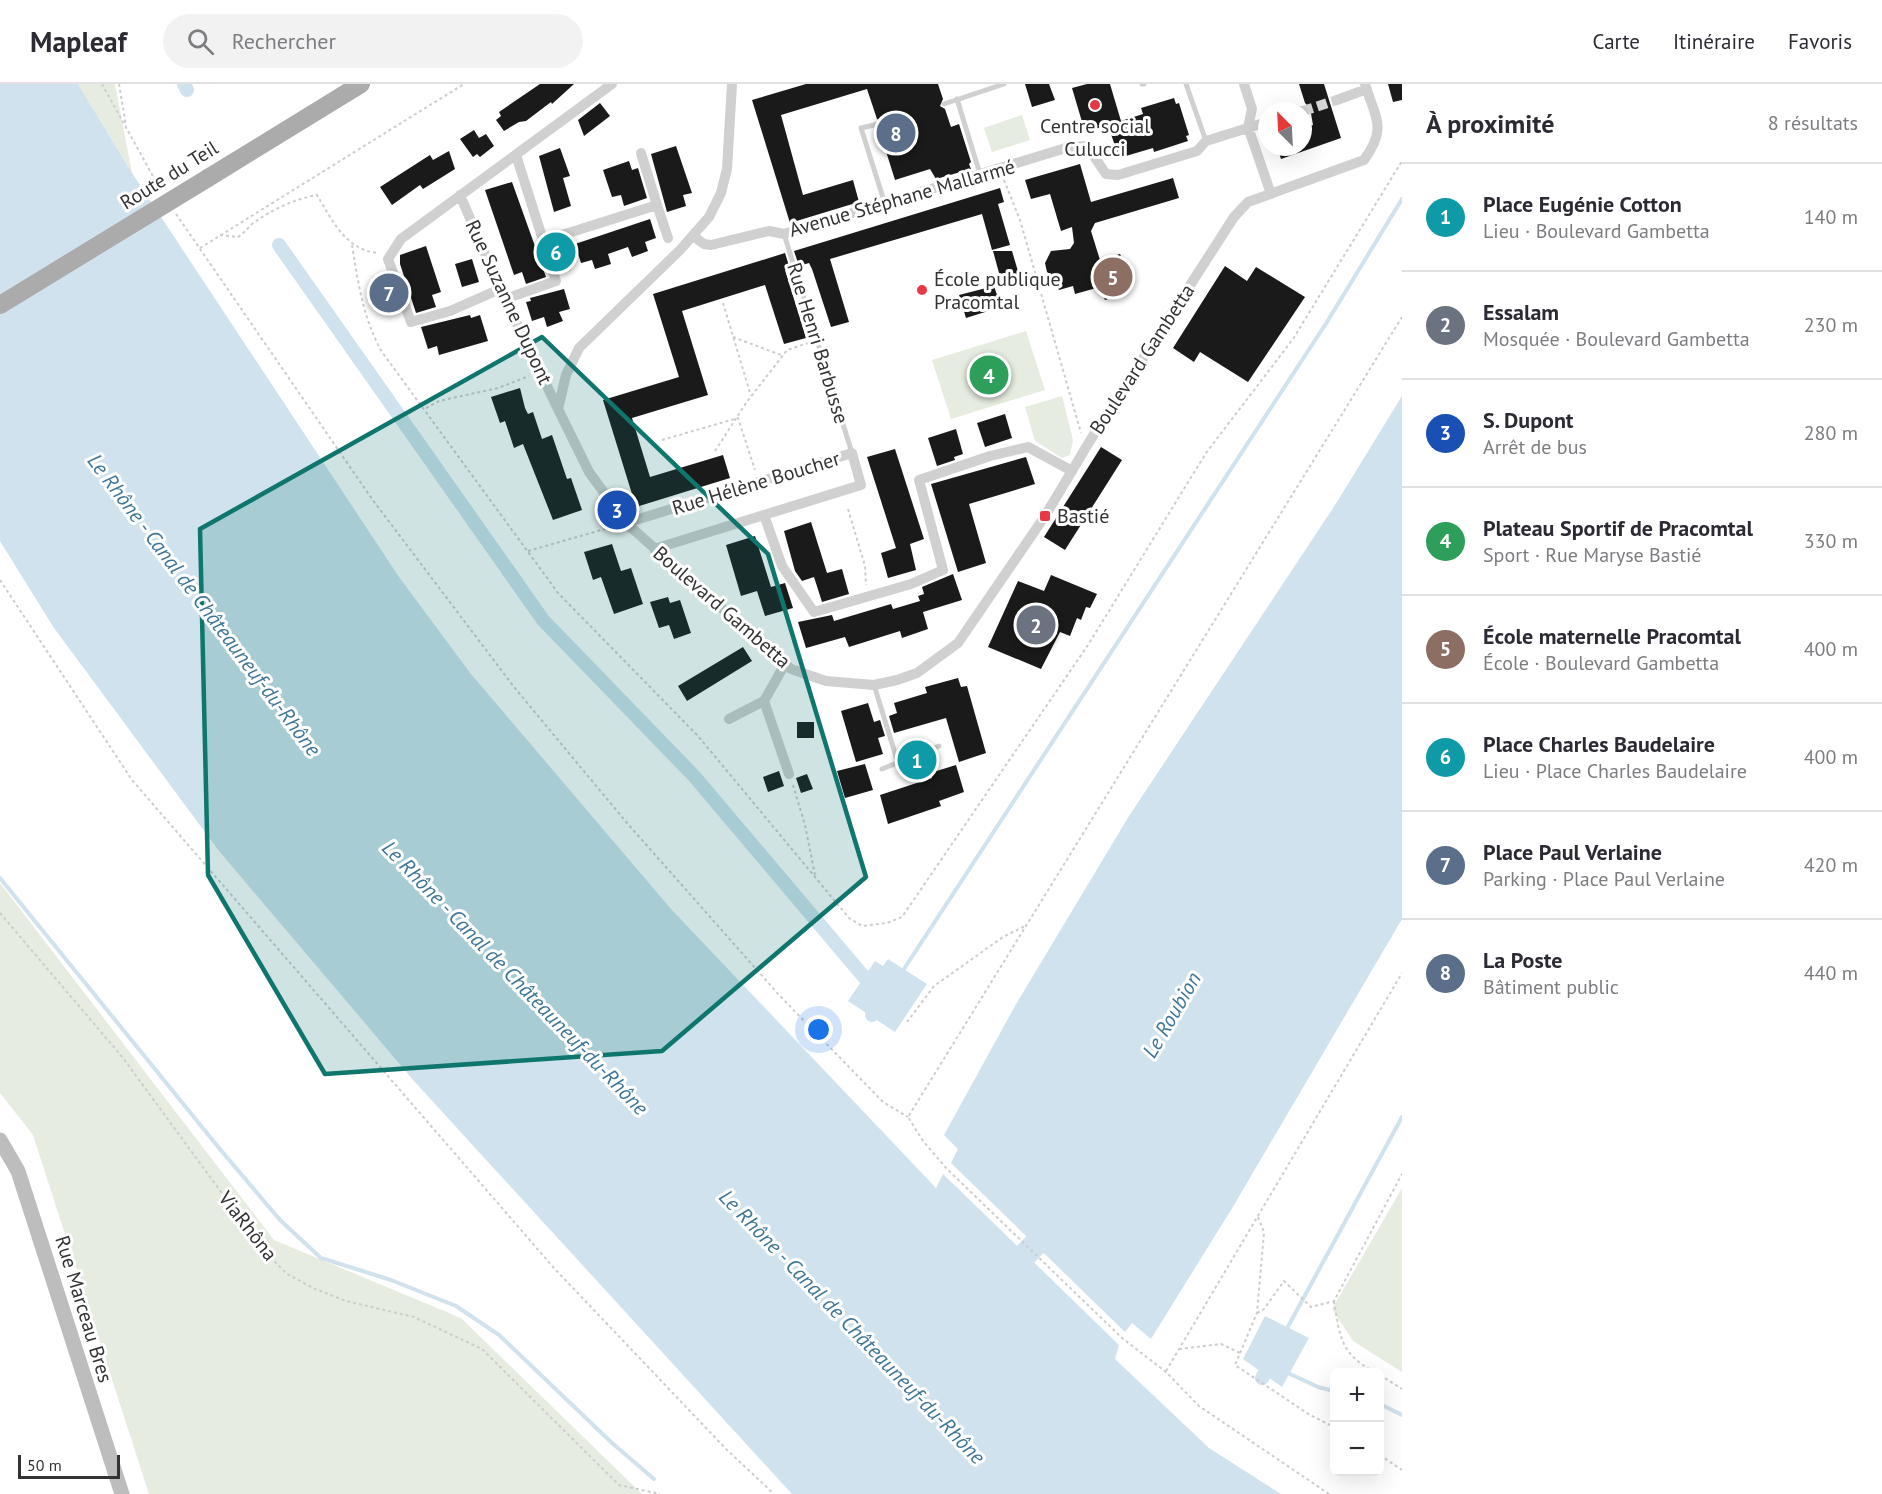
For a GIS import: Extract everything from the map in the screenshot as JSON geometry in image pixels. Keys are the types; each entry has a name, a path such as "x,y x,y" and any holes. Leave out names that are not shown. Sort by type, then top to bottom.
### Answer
{"main road":[{"name":"Route du Teil","path":"0,305 361,84"}],"street":[{"path":"516,155 556,281 503,294 411,322 388,259 400,239 612,84"},
{"path":"558,409 566,375 579,348 693,236 709,217 725,180 732,84"},
{"path":"1244,84 1252,109 1248,127 1271,194"},
{"path":"1337,100 1366,86"},
{"name":"Boulevard Gambetta","path":"558,409 589,472 626,523 785,664 792,669 826,681 874,685 917,673 937,661 958,643 1028,542 1091,439 1234,217 1248,202 1364,160 1376,144 1379,124 1366,86"},
{"name":"Avenue Stéphane Mallarmé","path":"693,236 704,244 711,245 769,231 784,234 981,176 1069,147 1087,146 1106,174 1118,175 1197,151 1206,141 1258,124"},
{"path":"641,153 668,238"},
{"name":"Rue Suzanne Dupont","path":"460,195 503,294 558,409"},
{"path":"543,241 657,205"},
{"path":"764,515 782,566 814,612 911,584 943,570 919,480 990,456 1028,447 1072,471"},
{"name":"Rue Hélène Boucher","path":"626,523 852,453 861,485 654,549"},
{"path":"729,719 764,701 785,664"},
{"path":"764,701 789,774"},
{"name":"Rue Marceau Bres","path":"0,1140 18,1171 122,1494"}],"lane":[{"path":"944,104 1005,84"},
{"path":"1186,84 1206,141"},
{"path":"957,99 981,176"},
{"path":"878,124 861,129 885,205"},
{"name":"Rue Henri Barbusse","path":"784,234 852,453"},
{"path":"874,685 898,763"},
{"path":"882,768 939,746"}],"path":[{"path":"102,84 160,189"},
{"path":"119,84 127,129"},
{"path":"200,248 464,84"},
{"path":"352,245 360,296 372,334 382,352 558,593 698,736 849,918 862,926 887,923 902,917 1088,645 1206,453 1293,339 1402,160"},
{"path":"1000,169 1020,220 1081,433 1091,439"},
{"path":"220,235 238,237 251,225 285,205 301,198 317,195 339,231 352,245 370,253 390,254"},
{"path":"171,207 366,490 514,687 627,823 779,995 883,1102 908,1117 923,1141 946,1168 1122,1338 1166,1371 1200,1406 1329,1494"},
{"path":"723,303 751,396"},
{"path":"908,1117 1402,317"},
{"path":"733,337 782,356"},
{"path":"715,451 751,396 787,350 816,341"},
{"path":"425,408 439,401 498,388 540,371"},
{"path":"662,440 738,418"},
{"path":"738,418 759,482"},
{"path":"848,509 870,597"},
{"path":"528,551 626,523"},
{"path":"0,580 132,780 553,1267 726,1449 774,1494"},
{"path":"789,774 806,825 815,877"},
{"name":"ViaRhôna","path":"0,913 123,1058 265,1252 287,1274 345,1301 414,1317 482,1349 619,1485 660,1494"},
{"path":"907,1022 934,986 1003,937 1025,926"},
{"path":"1166,1371 1402,973"},
{"path":"1367,1368 1342,1345 1334,1301 1402,1174"},
{"path":"1258,1217 1264,1232 1257,1313 1235,1365 1310,1415 1330,1425"},
{"path":"1257,1313 1264,1309 1284,1281 1311,1307 1334,1301"},
{"path":"1179,1349 1221,1344 1240,1353"},
{"path":"1384,1378 1402,1389"},
{"path":"1384,1458 1402,1470"}],"highlighted area":[{"path":"542,337 768,554 866,877 662,1051 325,1074 208,875 200,529"}],"shaded area":[{"path":"78,84 115,84 132,173"},
{"path":"1022,115 1030,140 992,152 984,128"},
{"path":"1026,331 1045,390 951,419 932,360"},
{"path":"1062,396 1073,440 1070,455 1062,458 1035,441 1025,407"},
{"path":"0,883 274,1240 461,1318 642,1494 149,1494 33,1135 0,1093"},
{"path":"1402,1188 1402,1372 1353,1341 1332,1309"}],"water":[{"name":"Le Rhône - Canal de Châteauneuf-du-Rhône","path":"0,84 78,84 132,173 399,577 471,674 671,909 936,1188 943,1174 1119,1345 1115,1359 1209,1448 1281,1494 792,1494 414,1081 219,851 54,628 0,541"},
{"path":"1402,396 1402,919 1234,1205 1151,1339 1132,1323 1125,1332 951,1163 958,1149 944,1135 1015,1006 1129,816 1337,502"},
{"path":"888,959 927,984 895,1032 848,1001 875,961 883,966"},
{"path":"1265,1316 1309,1338 1282,1387 1243,1359"}],"building":[{"path":"540,84 574,84 552,104 551,102 526,121 519,122 504,131 496,120 501,116 499,112"},
{"path":"806,84 938,84 943,99 940,106 945,109 951,127 959,124 971,162 969,164 971,169 936,179 930,169 895,180 879,129 883,122 877,119 867,89 781,115 803,195 853,180 859,202 790,223 752,100"},
{"path":"1025,84 1049,84 1055,100 1032,107"},
{"path":"1087,84 1110,84 1121,121 1143,114 1141,108 1174,98 1176,104 1179,103 1189,135 1186,136 1188,141 1154,152 1153,148 1119,158 1108,125 1085,132 1072,88"},
{"path":"1299,84 1324,84 1341,138 1312,148 1312,102 1305,102"},
{"path":"1388,84 1402,84 1402,100 1393,102"},
{"path":"600,103 610,116 584,136 578,120"},
{"path":"474,130 479,138 486,134 494,146 480,157 477,154 473,157 460,139"},
{"path":"676,146 692,193 683,195 686,206 667,212 651,154"},
{"path":"560,148 570,176 563,178 571,206 554,212 539,156"},
{"path":"449,151 455,169 423,189 420,185 392,205 380,187 430,155 433,160"},
{"path":"629,161 632,170 638,168 647,198 624,206 621,195 612,197 603,170"},
{"path":"1080,164 1091,202 1173,178 1179,198 1095,223 1091,231 1100,260 1120,254 1133,285 1115,290 1117,296 1105,300 1100,287 1075,294 1073,286 1059,290 1055,278 1047,272 1045,263 1051,251 1070,249 1074,243 1072,227 1061,231 1050,194 1031,199 1025,180"},
{"path":"512,182 546,277 526,284 522,272 514,275 485,190"},
{"path":"1000,188 1004,202 998,204 1010,245 992,250 982,214 830,259 849,322 831,327 812,269 809,263 799,266 794,251"},
{"path":"650,219 656,238 645,242 648,251 632,257 628,247 608,254 611,264 595,269 592,260 581,263 575,244"},
{"path":"426,246 441,292 432,295 436,307 416,313 400,264 400,255"},
{"path":"993,251 1012,251 1020,278 1002,284"},
{"path":"785,253 790,269 785,270 806,338 784,344 765,285 682,311 708,395 632,418 650,477 723,455 730,478 636,507 603,400 679,377 653,294"},
{"path":"472,259 479,282 462,287 455,264"},
{"path":"1225,266 1247,281 1256,267 1305,297 1248,382 1200,352 1194,362 1173,348"},
{"path":"994,286 1001,307 966,318 959,295"},
{"path":"564,289 570,309 559,312 563,321 547,327 544,317 532,321 526,302 531,301 530,298"},
{"path":"470,315 471,318 480,315 488,341 439,355 437,346 428,349 421,327"},
{"path":"520,388 525,408 528,414 533,412 542,439 552,435 567,479 571,478 582,510 553,520 523,444 514,448 505,421 500,423 491,397"},
{"path":"1005,414 1012,438 985,447 977,423"},
{"path":"956,429 963,454 954,457 955,460 937,466 928,438"},
{"path":"1101,447 1122,460 1065,550 1044,537"},
{"path":"895,449 924,539 910,544 916,570 888,578 881,553 896,548 867,457"},
{"path":"1026,457 1035,484 969,504 986,563 958,572 931,484"},
{"path":"811,522 827,573 842,569 849,594 822,602 814,577 802,581 795,571 784,531"},
{"path":"755,536 771,587 785,583 793,608 765,616 757,591 741,596 726,545"},
{"path":"612,544 621,571 631,568 643,604 614,614 601,577 593,580 584,552"},
{"path":"953,574 962,600 923,612 928,629 902,638 900,631 849,647 845,637 806,648 798,622 832,615 834,621 891,604 893,609 920,601 918,596 924,594 922,587"},
{"path":"1051,575 1097,594 1090,608 1086,607 1081,620 1077,618 1070,636 1060,632 1041,669 988,647 1018,581 1044,591"},
{"path":"668,597 670,603 680,600 691,633 674,639 669,625 659,628 650,602"},
{"path":"743,647 752,661 687,701 678,686"},
{"path":"958,678 961,687 967,686 986,753 959,762 946,718 894,733 889,716 897,713 894,703 927,693 925,687"},
{"path":"868,703 874,722 880,720 885,736 878,738 883,754 856,762 841,711"},
{"path":"797,722 814,722 814,738 797,738"},
{"path":"865,764 873,790 845,798 837,771"},
{"path":"956,765 964,792 939,801 941,806 888,824 880,795 932,778 930,773"},
{"path":"779,771 784,786 768,792 763,777"},
{"path":"807,774 813,789 801,793 796,778"}],"waterway":[{"path":"184,84 187,90"},
{"path":"902,972 1327,322 1402,199"},
{"path":"279,245 543,620 694,776 864,977 888,996 872,1015"},
{"path":"0,878 219,1148 280,1220 321,1258 391,1280 456,1306 499,1335 612,1443 654,1479"},
{"path":"1285,1332 1402,1117"},
{"name":"Le Roubion","path":"1004,1277 1044,1235 1053,1220"},
{"path":"1262,1378 1268,1368 1267,1358"},
{"path":"1288,1373 1330,1390"},
{"path":"1384,1406 1402,1415"}],"tunnel":[{"path":"1312,108 1337,100"}],"place":[{"name":"Centre social Culucci","path":"1095,105"},
{"name":"La Poste","path":"896,133"},
{"name":"Place Charles Baudelaire","path":"556,252"},
{"name":"École maternelle Pracomtal","path":"1113,277"},
{"name":"École publique Pracomtal","path":"922,290"},
{"name":"Place Paul Verlaine","path":"389,293"},
{"name":"Plateau Sportif de Pracomtal","path":"989,375"},
{"name":"S. Dupont","path":"617,510"},
{"name":"Bastié","path":"1045,516"},
{"name":"Essalam","path":"1036,625"},
{"name":"Place Eugénie Cotton","path":"917,760"}]}
